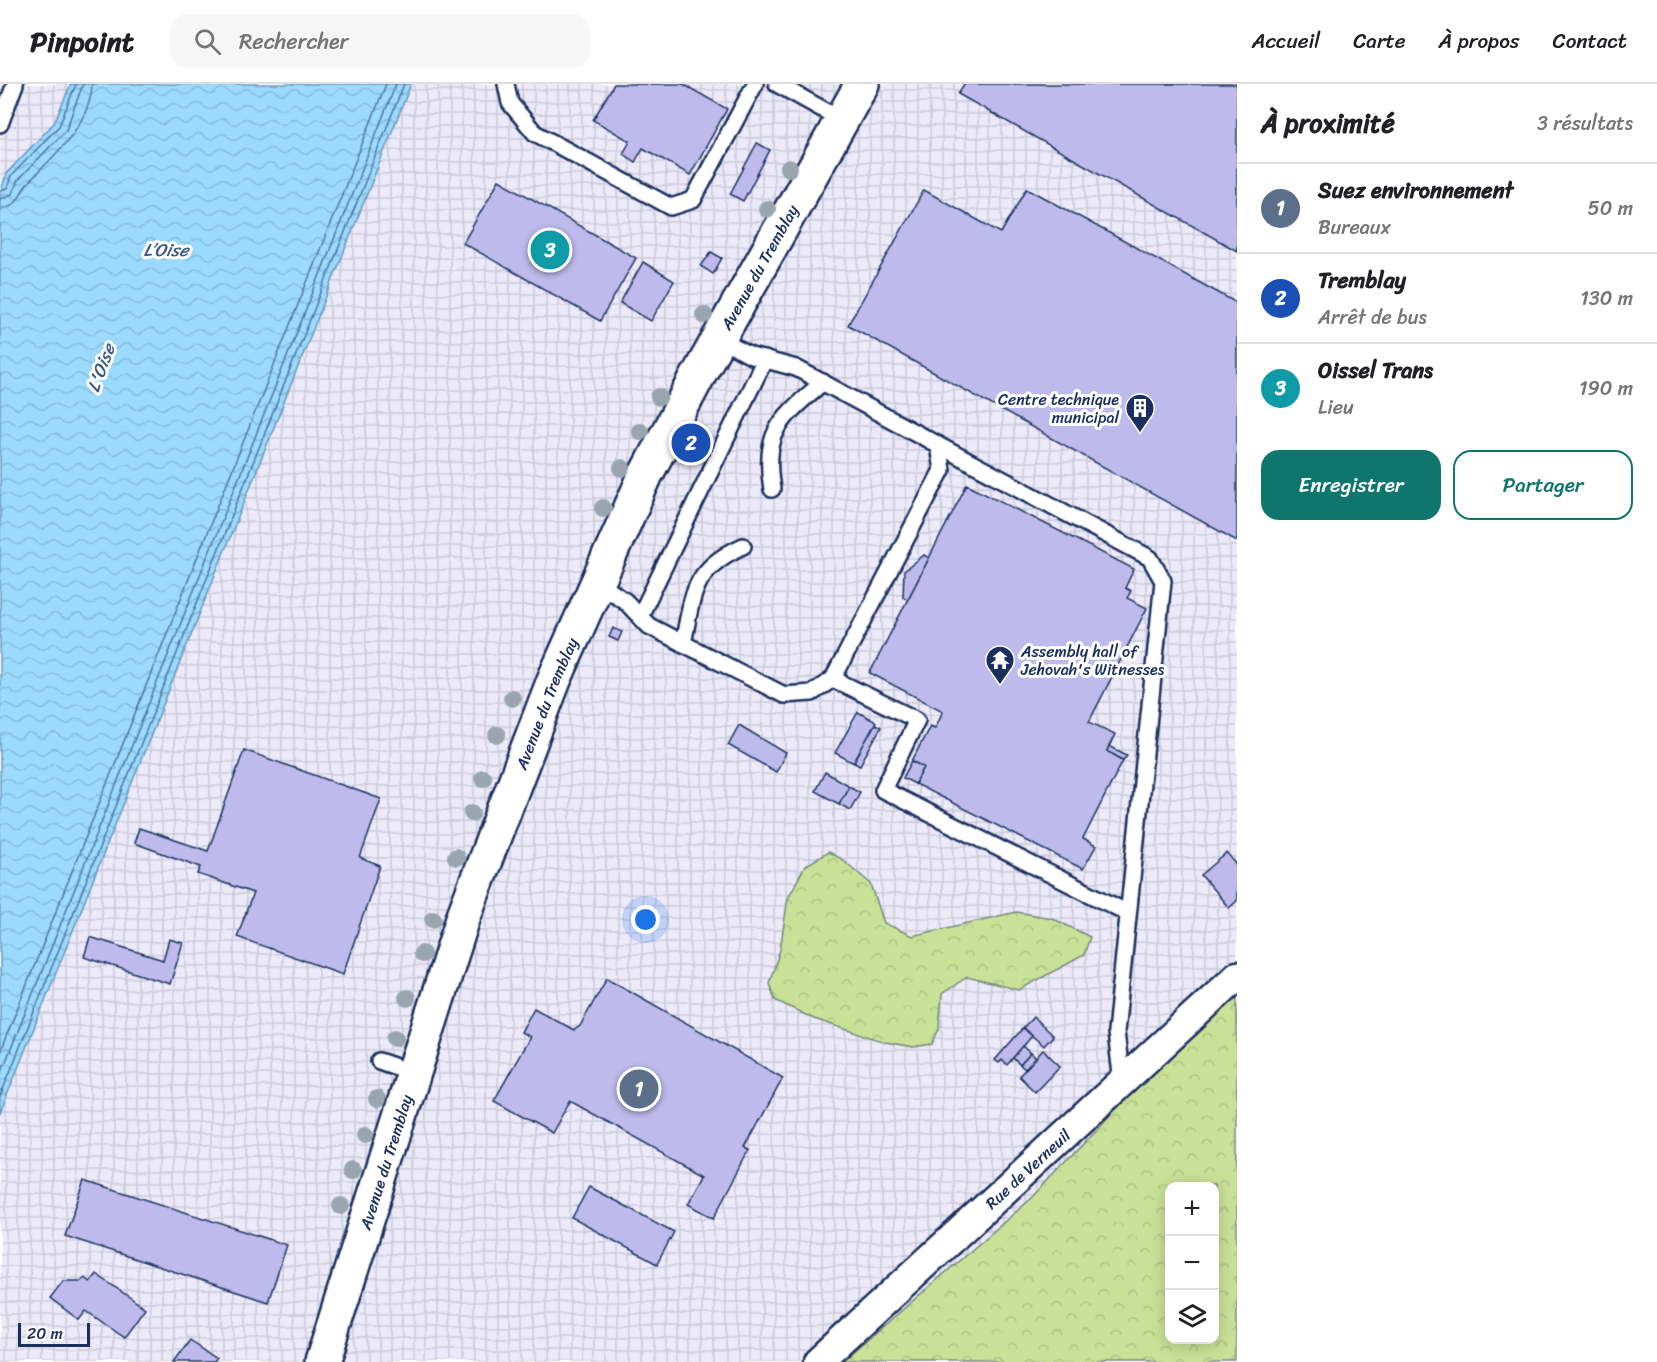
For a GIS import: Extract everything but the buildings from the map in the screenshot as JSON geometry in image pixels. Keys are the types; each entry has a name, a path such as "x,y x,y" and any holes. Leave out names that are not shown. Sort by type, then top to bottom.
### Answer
{"main road":[{"name":"Avenue du Tremblay","path":"322,1362 464,915 554,680 646,474 862,84"}],"street":[{"name":"Rue de Verneuil","path":"818,1362 1237,976"}],"lane":[{"path":"0,124 15,84"},
{"path":"506,84 510,103 535,133 671,207 693,200 755,84"},
{"path":"781,85 842,120"},
{"path":"719,339 751,356 796,368 1150,558 1163,581 1116,1032 1122,1083"},
{"path":"640,616 765,359"},
{"path":"772,489 768,465 770,442 790,411 823,382"},
{"path":"597,582 625,601 648,626 784,695 812,693 833,680 942,470 938,444"},
{"path":"683,644 693,593 707,568 726,554 743,546"},
{"path":"833,680 917,720 883,790 1128,913"},
{"path":"379,1061 414,1073"}],"shaded area":[{"path":"0,84 71,84 54,123 6,174 0,196"},
{"path":"411,84 1237,84 1237,981 1033,1197 842,1362 0,1362 0,1113"}],"green space":[{"path":"828,852 843,860 871,884 884,923 912,936 1016,912 1052,918 1090,937 1084,955 1019,990 967,977 942,994 939,1029 932,1044 913,1047 885,1042 814,1019 775,1000 769,983 780,950 788,898 805,866"},
{"path":"1237,981 1237,1362 842,1362 1033,1197"}],"water":[{"name":"L’Oise","path":"71,84 411,84 0,1113 0,196 6,174 54,123"}],"place":[{"name":"Oissel Trans","path":"550,250"},
{"name":"Centre technique municipal","path":"1140,434"},
{"name":"Tremblay","path":"691,443"},
{"name":"Assembly hall of Jehovah's Witnesses","path":"1000,686"},
{"name":"Suez environnement","path":"639,1089"}],"water label":[{"name":"L'Oise","path":"101,368"}]}
